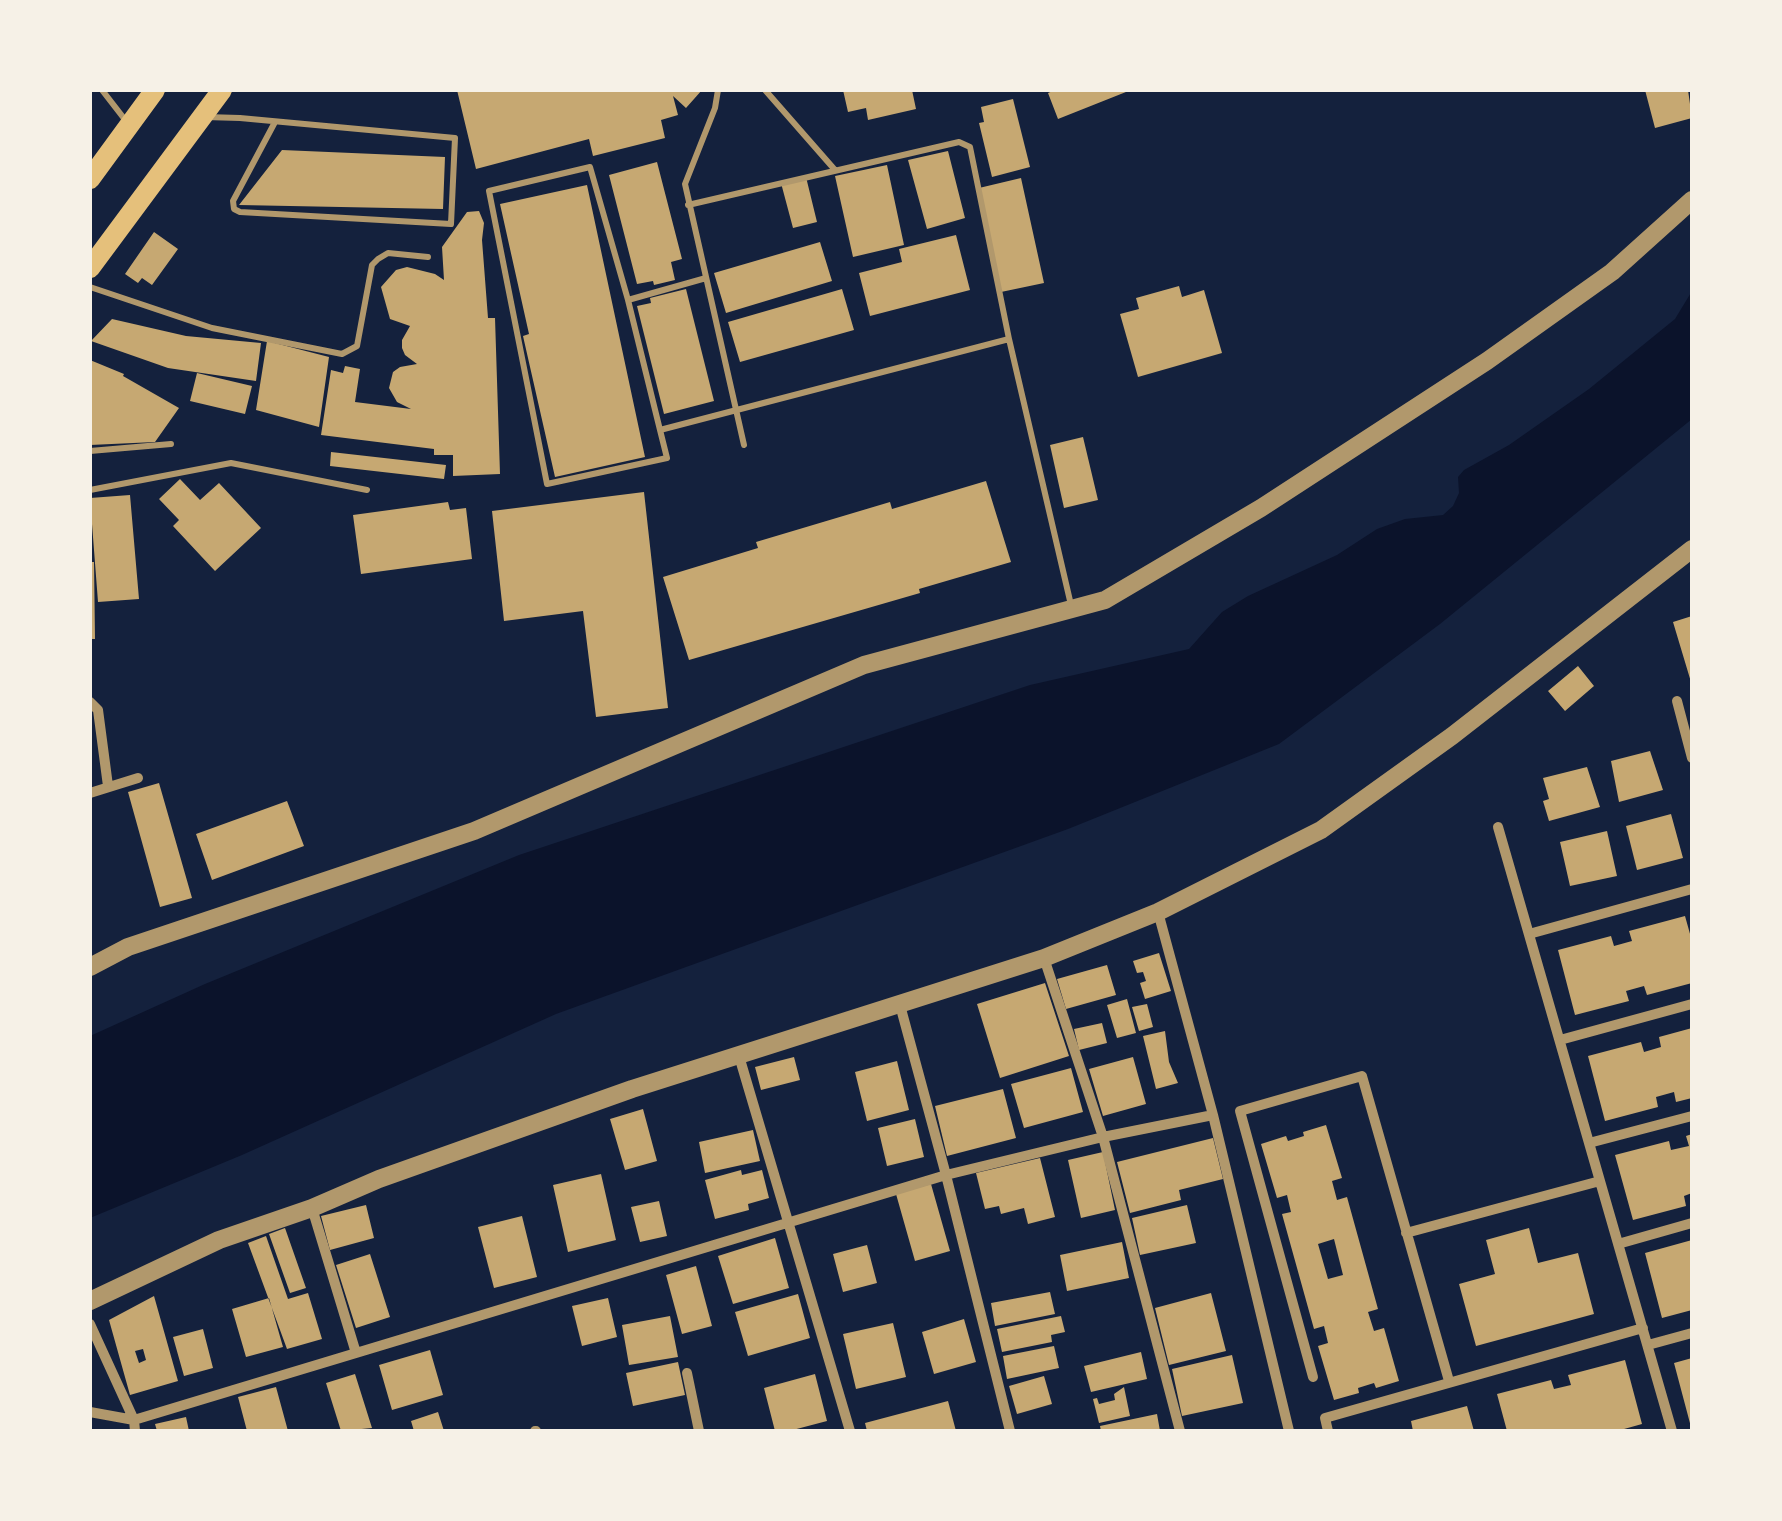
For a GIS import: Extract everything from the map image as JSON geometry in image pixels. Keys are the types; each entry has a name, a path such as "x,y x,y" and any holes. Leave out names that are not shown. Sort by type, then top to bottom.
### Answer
{"main road":[{"path":"90,179 156,90"},
{"path":"90,268 222,90"}],"street":[{"path":"90,967 128,947 474,831 864,665 1105,600 1174,562 1488,361 1612,272 1692,200"},
{"path":"90,1301 219,1240 379,1180 632,1089 1044,958 1158,912 1321,830 1452,736 1692,549"},
{"path":"1677,701 1692,758"},
{"path":"90,702 98,710 108,786"},
{"path":"90,793 138,778"},
{"path":"1498,827 1672,1431"},
{"path":"1529,934 1692,889"},
{"path":"1158,912 1213,1115 1289,1431"},
{"path":"1044,958 1103,1137 1180,1431"},
{"path":"1560,1040 1692,1004"},
{"path":"900,1005 1010,1431"},
{"path":"739,1056 850,1431"},
{"path":"1313,1377 1240,1111 1362,1076 1449,1381"},
{"path":"90,1412 135,1425 356,1352 946,1175 1213,1115"},
{"path":"1589,1143 1692,1116"},
{"path":"1406,1232 1600,1181"},
{"path":"312,1208 356,1352"},
{"path":"1618,1244 1692,1224"},
{"path":"90,1324 135,1425"},
{"path":"1328,1431 1325,1418 1642,1328"},
{"path":"1648,1345 1692,1333"},
{"path":"688,1374 699,1431"}],"lane":[{"path":"102,90 130,126"},
{"path":"718,90 716,108 685,184 744,445"},
{"path":"766,90 835,170"},
{"path":"204,117 276,122 455,138 451,224 234,209 237,191 276,122"},
{"path":"688,205 945,143 959,142 970,147 1009,339 1072,611"},
{"path":"590,166 628,300 667,458 547,484 489,192 590,166"},
{"path":"90,287 212,328 342,354 357,346 372,265 378,258 388,253 428,257"},
{"path":"628,300 706,278"},
{"path":"660,430 1009,339"},
{"path":"90,450 171,444"},
{"path":"90,490 231,463 367,490"}],"water":[{"path":"1692,291 1692,419 1440,624 1279,744 1068,829 556,1014 242,1155 90,1218 90,1036 205,984 519,855 1030,685 1189,649 1222,612 1248,596 1337,555 1377,529 1405,519 1443,515 1453,506 1459,493 1458,477 1464,470 1509,445 1589,389 1675,319"}],"building":[{"path":"457,90 702,90 686,108 673,96 678,115 661,120 665,138 593,156 589,139 476,169"},
{"path":"843,90 912,90 916,109 868,120 866,108 848,112"},
{"path":"1131,90 1058,119 1048,93"},
{"path":"1645,90 1688,90 1692,118 1655,128"},
{"path":"1013,99 1030,167 992,177 979,123 984,122 981,107"},
{"path":"282,150 445,157 443,209 239,205"},
{"path":"948,151 965,218 927,229 908,160"},
{"path":"657,162 682,259 671,262 675,280 637,284 609,175"},
{"path":"887,165 904,245 853,257 835,176"},
{"path":"806,177 817,222 793,228 781,183"},
{"path":"1021,178 1044,283 1001,292 979,188"},
{"path":"587,185 645,457 555,477 523,336 529,334 500,204"},
{"path":"479,211 484,223 488,318 495,318 500,474 453,476 453,455 434,455 434,449 321,435 331,370 343,373 345,366 360,369 355,402 411,409 397,402 389,388 393,372 417,364 402,348 410,326 390,319 381,287 396,270 407,267 444,280 442,247 467,212"},
{"path":"154,232 178,249 152,285 142,278 138,283 125,274"},
{"path":"956,235 970,290 870,316 859,273 902,262 899,249"},
{"path":"820,242 832,281 726,313 714,273"},
{"path":"1179,286 1182,297 1204,290 1222,353 1138,377 1120,314 1139,309 1136,298"},
{"path":"686,289 714,401 664,414 637,306 651,303 650,298"},
{"path":"842,289 854,330 740,362 728,322"},
{"path":"112,319 186,336 261,343 256,381 168,368 91,341"},
{"path":"267,341 329,357 319,427 256,410"},
{"path":"90,360 124,374 179,408 155,442 90,445"},
{"path":"197,373 252,386 245,414 190,401"},
{"path":"1083,437 1098,500 1064,508 1050,445"},
{"path":"331,452 446,465 444,479 330,466"},
{"path":"180,479 200,500 219,483 261,528 215,571 173,526 179,520 159,499"},
{"path":"986,481 1011,562 919,589 920,593 689,660 663,577 758,548 756,542 890,502 892,509"},
{"path":"644,492 668,708 596,717 583,611 504,621 492,511"},
{"path":"130,495 139,599 98,602 90,498"},
{"path":"448,502 450,510 466,508 472,559 361,574 353,515"},
{"path":"90,562 94,562 95,639 90,639"},
{"path":"1692,616 1692,682 1691,682 1673,622"},
{"path":"1578,666 1594,686 1565,711 1548,691"},
{"path":"1650,751 1663,790 1619,802 1611,761"},
{"path":"1587,767 1600,807 1549,821 1543,801 1549,799 1543,778"},
{"path":"159,783 192,898 160,907 128,792"},
{"path":"287,801 304,846 212,880 196,834"},
{"path":"1671,814 1683,858 1637,870 1626,826"},
{"path":"1607,831 1617,876 1570,886 1560,842"},
{"path":"1685,916 1692,941 1692,983 1647,995 1644,986 1626,991 1629,1001 1575,1015 1558,950 1611,936 1614,946 1632,941 1629,931"},
{"path":"1159,953 1171,991 1145,999 1140,983 1146,981 1143,972 1137,973 1133,961"},
{"path":"1107,965 1116,995 1066,1009 1057,979"},
{"path":"1045,983 1069,1056 1000,1078 977,1004"},
{"path":"1127,999 1136,1033 1117,1038 1107,1005"},
{"path":"1147,1004 1153,1027 1139,1031 1132,1007"},
{"path":"1102,1023 1107,1043 1079,1050 1074,1029"},
{"path":"1692,1028 1692,1098 1676,1102 1674,1092 1656,1097 1658,1107 1605,1121 1588,1056 1641,1042 1644,1052 1661,1047 1659,1037"},
{"path":"1165,1031 1169,1062 1178,1083 1156,1089 1143,1036"},
{"path":"794,1057 800,1080 761,1090 755,1067"},
{"path":"1133,1057 1146,1104 1103,1116 1089,1069"},
{"path":"897,1061 909,1110 867,1121 855,1072"},
{"path":"1071,1068 1083,1112 1024,1128 1011,1084"},
{"path":"1003,1089 1016,1138 947,1156 935,1106"},
{"path":"643,1109 657,1161 625,1170 610,1119"},
{"path":"915,1119 924,1157 887,1166 878,1128"},
{"path":"1326,1125 1342,1178 1332,1181 1337,1200 1347,1197 1378,1309 1368,1312 1374,1331 1384,1328 1399,1381 1376,1388 1374,1383 1358,1388 1359,1393 1334,1400 1318,1346 1328,1343 1324,1326 1314,1329 1282,1214 1291,1212 1287,1195 1277,1198 1261,1144 1286,1136 1288,1141 1304,1136 1303,1132","holes":["1334,1239 1343,1275 1328,1279 1318,1244"]},
{"path":"753,1130 760,1161 705,1173 699,1142"},
{"path":"1692,1134 1692,1193 1684,1196 1686,1206 1633,1220 1615,1155 1669,1141 1671,1150 1689,1146 1686,1136"},
{"path":"1213,1138 1223,1179 1179,1190 1181,1200 1130,1213 1117,1162"},
{"path":"1103,1152 1115,1210 1081,1218 1068,1160"},
{"path":"1040,1158 1055,1217 1028,1224 1024,1208 1001,1214 999,1206 985,1209 976,1173"},
{"path":"741,1170 742,1175 762,1170 769,1198 748,1204 749,1210 715,1219 705,1180"},
{"path":"601,1174 616,1240 568,1252 553,1185"},
{"path":"931,1184 950,1251 915,1261 896,1194"},
{"path":"659,1201 667,1236 640,1242 631,1207"},
{"path":"366,1205 374,1238 330,1250 321,1216"},
{"path":"1187,1205 1196,1243 1140,1255 1132,1218"},
{"path":"522,1216 537,1277 494,1288 478,1227"},
{"path":"285,1228 306,1288 290,1293 269,1234"},
{"path":"1529,1228 1538,1263 1578,1253 1594,1314 1476,1346 1459,1284 1495,1274 1486,1240"},
{"path":"266,1236 288,1299 308,1293 322,1339 287,1349 248,1243"},
{"path":"775,1238 789,1288 733,1304 718,1256"},
{"path":"1692,1240 1692,1310 1662,1318 1645,1253"},
{"path":"1122,1242 1129,1278 1067,1291 1060,1255"},
{"path":"867,1245 877,1283 843,1292 833,1254"},
{"path":"370,1254 390,1317 356,1328 336,1265"},
{"path":"696,1266 712,1326 682,1334 666,1275"},
{"path":"1050,1292 1055,1314 995,1326 991,1303"},
{"path":"1211,1293 1226,1351 1169,1365 1155,1308"},
{"path":"798,1294 810,1338 748,1356 735,1312"},
{"path":"154,1296 178,1381 130,1395 109,1320","holes":["143,1349 146,1360 139,1363 135,1351"]},
{"path":"269,1298 283,1347 246,1357 232,1309"},
{"path":"608,1298 617,1337 582,1346 572,1306"},
{"path":"670,1316 678,1357 629,1365 622,1325"},
{"path":"1061,1316 1065,1332 1051,1335 1052,1342 1002,1352 997,1329"},
{"path":"964,1319 976,1362 934,1374 922,1332"},
{"path":"893,1323 906,1377 856,1389 843,1334"},
{"path":"203,1329 213,1368 184,1376 173,1337"},
{"path":"1054,1346 1059,1368 1007,1379 1003,1356"},
{"path":"430,1350 443,1395 392,1410 379,1365"},
{"path":"1141,1352 1147,1379 1091,1392 1084,1366"},
{"path":"1232,1355 1243,1403 1182,1416 1172,1369"},
{"path":"1692,1358 1692,1427 1691,1427 1674,1363"},
{"path":"1625,1360 1642,1424 1617,1431 1507,1431 1497,1394 1551,1380 1554,1389 1571,1385 1568,1375"},
{"path":"678,1362 685,1395 633,1406 626,1373"},
{"path":"355,1374 372,1428 341,1431 326,1383"},
{"path":"815,1374 827,1421 775,1431 764,1388"},
{"path":"1044,1376 1052,1404 1017,1414 1009,1386"},
{"path":"276,1387 288,1431 247,1431 238,1397"},
{"path":"1124,1387 1130,1416 1099,1423 1093,1399 1097,1398 1099,1404 1115,1400 1114,1394"},
{"path":"948,1401 956,1431 867,1431 865,1423"},
{"path":"1467,1406 1474,1431 1413,1431 1411,1421"},
{"path":"438,1412 444,1431 414,1431 411,1421"},
{"path":"1157,1414 1160,1431 1101,1431 1100,1426"},
{"path":"186,1417 189,1431 157,1431 155,1424"}]}
